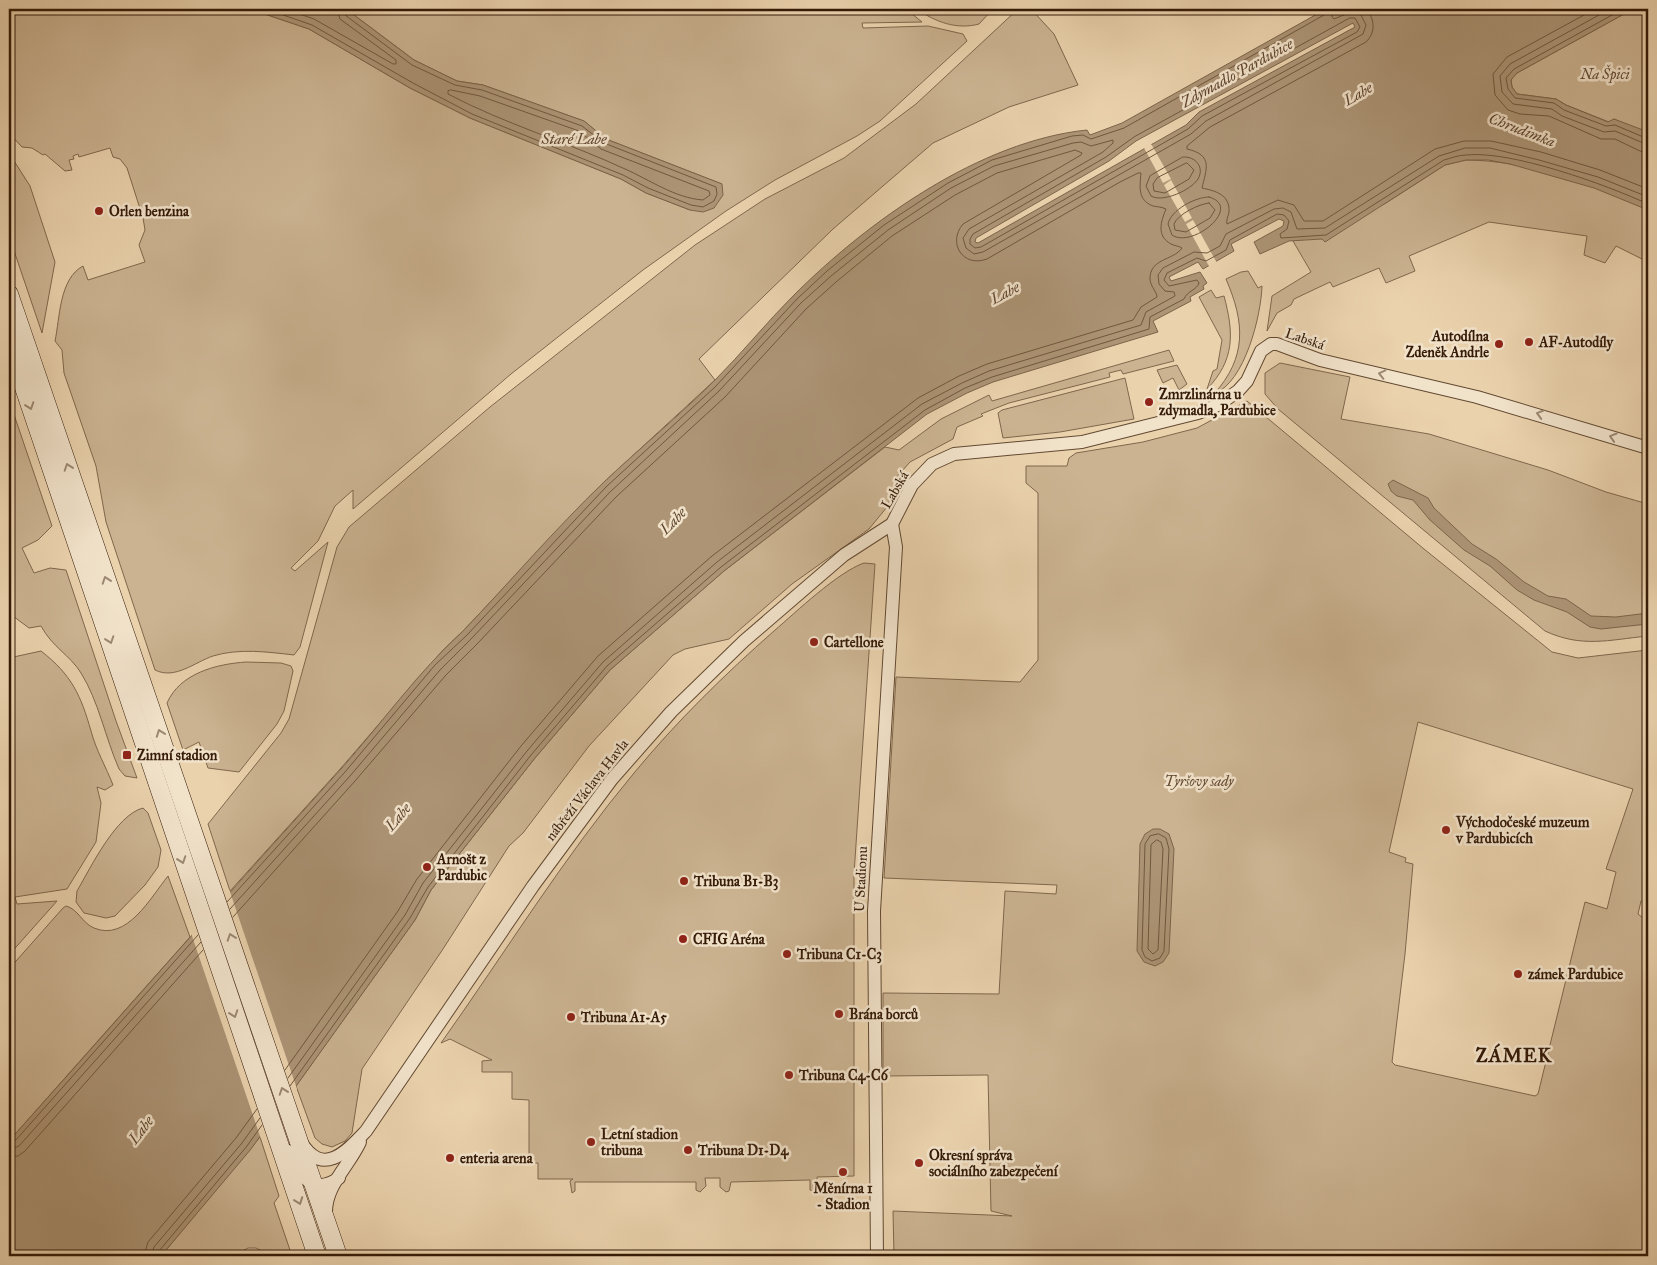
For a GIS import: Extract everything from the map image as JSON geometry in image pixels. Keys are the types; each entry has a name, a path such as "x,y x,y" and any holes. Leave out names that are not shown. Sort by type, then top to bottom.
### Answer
{"main road":[{"path":"9,294 120,623 182,795 289,1147 318,1256"},
{"path":"9,343 138,722 166,814 270,1120 314,1184 338,1256"}],"street":[{"name":"Labská","path":"892,524 912,486 924,472 942,458 967,451 1043,447 1082,442 1198,414 1218,405 1238,391 1247,380 1264,348 1271,344 1281,345 1320,360 1459,392 1648,448"},
{"name":"nábřeží Václava Havla","path":"327,1223 328,1193 352,1158 366,1130 572,830 633,755 722,660 786,602 844,556 892,524"},
{"name":"U Stadionu","path":"876,1256 874,911 896,547 892,524"},
{"name":"nábřeží Václava Havla","path":"289,1147 330,1160 342,1155 366,1130"},
{"path":"314,1184 328,1183 339,1178"}],"green space":[{"path":"9,9 250,9 309,29 410,88 470,118 621,179 646,193 690,210 722,184 606,139 584,121 483,85 457,81 414,60 346,9 906,9 922,22 862,23 863,28 928,26 963,34 967,41 880,121 857,136 775,180 726,211 643,270 511,374 353,509 353,490 335,506 318,541 291,568 295,571 328,542 300,647 294,655 254,651 233,652 213,656 177,672 162,673 155,670 106,522 96,466 64,373 62,350 55,341 65,289 75,272 83,266 88,280 145,262 139,245 145,230 143,218 127,168 120,159 113,157 110,148 79,157 78,154 73,156 74,159 69,160 72,170 65,171 45,154 43,155 32,148 22,147 9,133"},
{"path":"917,9 993,9 979,24 963,26 946,24 931,18"},
{"path":"1018,9 1031,9 1054,34 1078,85 1009,107 933,143 833,229 699,359 715,380 603,483 443,650 341,768 230,891 208,824 281,733 289,719 337,547 349,527 490,407 695,245 765,199 844,158 916,104"},
{"name":"Na Špici","path":"1633,9 1648,9 1648,135 1614,119 1609,122 1566,105 1556,99 1517,94 1512,87 1511,79 1517,73"},
{"path":"9,153 30,186 55,262 42,333 9,236"},
{"path":"1466,160 1512,164 1535,169 1583,183 1648,210 1648,262 1616,246 1605,263 1584,255 1587,236 1489,222 1409,256 1415,271 1386,283 1379,268 1333,287 1330,282 1294,299 1291,305 1277,313 1267,331 1272,296 1311,272 1293,241 1386,203 1445,165"},
{"path":"1248,271 1258,288 1262,286 1255,330 1243,362 1225,387 1214,394 1232,367 1240,339 1237,310 1226,279"},
{"path":"1211,290 1216,298 1224,296 1230,322 1230,346 1223,367 1207,389 1213,371 1217,369 1222,340 1199,297"},
{"path":"1169,350 1174,361 1123,374 1121,370 1109,373 1110,377 1009,403 981,414 983,416 957,427 953,439 910,462 895,479 896,485 887,507 869,529 792,584 729,639 685,649 673,655 589,746 523,833 509,846 443,949 362,1069 352,1133 345,1141 332,1147 322,1144 315,1138 296,1086 415,920 431,890 535,758 610,670 724,571 885,447 899,450 941,419 989,395 992,401"},
{"path":"1280,363 1350,377 1341,419 1429,434 1548,470 1606,492 1648,504 1648,636 1608,641 1583,641 1571,640 1545,631 1278,409 1265,394 1265,373"},
{"path":"1177,365 1187,384 1179,390 1173,378 1163,383 1157,370"},
{"path":"1125,378 1134,419 1060,432 1003,438 998,413 1002,410"},
{"path":"9,400 52,526 38,540 22,548 34,573 50,568 66,570 137,778 125,776 119,769 93,696 76,666 51,640 41,626 29,628 9,613"},
{"name":"Tyršovy sady","path":"1247,401 1424,549 1552,652 1578,658 1648,650 1648,900 1641,901 1638,914 1643,918 1648,917 1648,1256 894,1256 893,1211 1012,1216 991,1211 988,1075 886,1076 883,1071 883,993 999,994 1005,891 1056,894 1057,885 884,878 896,677 1020,682 1038,660 1038,493 1026,483 1026,466 1067,466 1069,458 1076,453 1143,442 1197,428","holes":["1418,722 1633,789 1606,869 1616,872 1607,909 1585,902 1538,1094 1535,1096 1395,1065 1392,1062 1405,954 1413,864 1405,862 1406,858 1389,852"]},
{"name":"CFIG Aréna","path":"864,563 875,564 854,874 854,1176 817,1177 817,1188 813,1191 810,1190 810,1180 731,1182 729,1191 726,1192 720,1187 720,1178 705,1178 706,1186 700,1192 696,1190 696,1182 575,1182 575,1191 572,1193 570,1181 573,1179 538,1179 538,1163 529,1163 529,1100 512,1099 512,1072 482,1072 482,1061 492,1060 450,1039 441,1043 583,838 650,754 701,699 755,648 830,583"},
{"path":"41,651 52,660 74,687 113,785 105,790 97,787 101,803 96,842 67,889 15,897 17,904 57,901 9,955 9,658"},
{"path":"246,662 281,663 291,666 293,671 284,711 277,724 239,772 208,768 199,742 183,750 167,703 173,693 190,677 223,665"},
{"path":"143,808 148,813 161,850 158,867 145,885 115,916 106,918 84,913 76,902 77,891 89,869 114,831 133,813"},
{"path":"168,876 190,937 9,1141 9,969 66,906 74,910 86,923 94,928 106,931 117,929 137,915"},
{"path":"260,1137 279,1196 274,1203 292,1256 272,1256 256,1248 248,1248 234,1256 161,1256"}],"water":[{"name":"Staré Labe","path":"250,9 346,9 414,60 457,81 483,85 584,121 606,139 722,184 723,195 714,208 703,212 690,210 646,193 621,179 470,118 410,88 309,29"},
{"path":"1326,9 1633,9 1517,73 1511,80 1512,87 1517,94 1556,99 1608,122 1614,119 1643,130 1648,135 1648,210 1594,188 1510,164 1488,160 1466,160 1445,165 1325,242 1322,239 1289,241 1260,254 1254,242 1283,226 1284,221 1279,219 1231,244 1234,251 1203,269 1198,262 1169,277 1171,281 1200,272 1207,283 1203,286 1204,289 1190,297 1191,301 1153,321 1158,332 993,382 927,414 724,571 610,670 535,758 431,890 415,920 251,1149 161,1256 9,1256 9,1141 341,769 430,664 586,500 715,380 793,296 856,240 891,213 928,189 1006,150 1047,137 1087,130 1090,135 1122,123","holes":["1353,23 1355,27 1199,112 1186,125 978,243 975,242 976,238 1109,161 1136,141"]},
{"path":"1393,480 1428,498 1434,508 1472,544 1496,559 1524,582 1548,596 1566,599 1591,616 1616,617 1648,613 1648,624 1601,629 1590,627 1567,612 1534,600 1517,590 1490,566 1464,550 1430,520 1413,500 1397,496 1391,491 1388,484"},
{"path":"1153,829 1160,829 1169,834 1174,849 1169,953 1163,962 1155,966 1144,962 1137,951 1140,844 1145,834"}],"pier":[{"path":"1150,142 1171,179 1163,183 1143,146"},
{"path":"1171,180 1192,218 1185,222 1164,185"},
{"path":"1193,220 1217,263 1210,268 1186,224"},
{"path":"229,889 297,1089 261,1139 191,933"}],"place":[{"name":"Orlen benzina","path":"99,211"},
{"name":"AF-Autodíly","path":"1529,342"},
{"name":"Autodílna Zdeněk Andrle","path":"1499,344"},
{"name":"Zmrzlinárna u zdymadla, Pardubice","path":"1149,402"},
{"name":"Cartellone","path":"814,642"},
{"name":"Zimní stadion","path":"127,755"},
{"name":"Východočeské muzeum v Pardubicích","path":"1446,830"},
{"name":"Arnošt z Pardubic","path":"427,867"},
{"name":"Tribuna B1-B3","path":"684,881"},
{"name":"CFIG Aréna","path":"683,939"},
{"name":"Tribuna C1-C3","path":"787,954"},
{"name":"zámek Pardubice","path":"1518,974"},
{"name":"Brána borců","path":"839,1014"},
{"name":"Tribuna A1-A5","path":"571,1017"},
{"name":"Tribuna C4-C6","path":"789,1075"},
{"name":"Letní stadion tribuna","path":"591,1142"},
{"name":"Tribuna D1-D4","path":"688,1150"},
{"name":"enteria arena","path":"450,1158"},
{"name":"Okresní správa sociálního zabezpečení","path":"919,1163"},
{"name":"Měnírna 1 - Stadion","path":"843,1172"}],"district":[{"name":"ZÁMEK","path":"1514,1055"}],"water label":[{"name":"Zdymadlo Pardubice","path":"1237,73"},
{"name":"Labe","path":"1358,94"},
{"name":"Chrudimka","path":"1522,130"},
{"name":"Labe","path":"1005,293"},
{"name":"Labe","path":"673,521"},
{"name":"Labe","path":"398,817"},
{"name":"Labe","path":"141,1130"}]}
